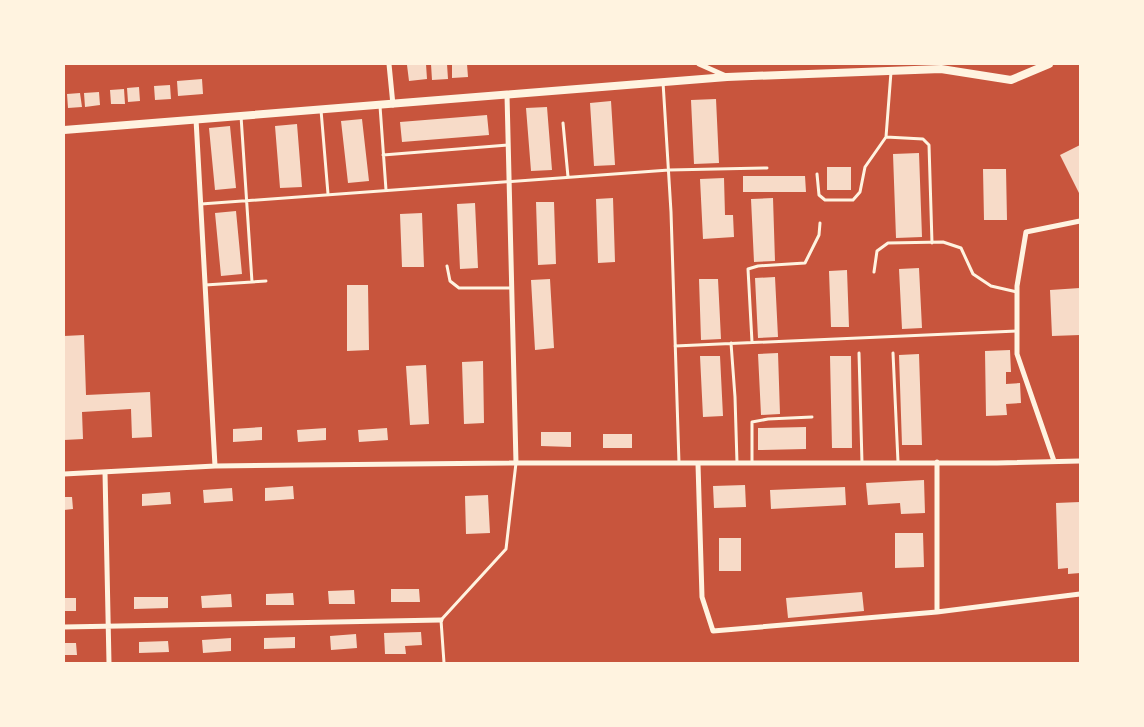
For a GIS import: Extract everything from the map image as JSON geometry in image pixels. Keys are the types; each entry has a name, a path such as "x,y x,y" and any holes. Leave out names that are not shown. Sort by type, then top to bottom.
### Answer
{"street":[{"path":"389,64 394,105"},
{"path":"699,64 727,77"},
{"path":"64,130 727,77 941,69 1011,80 1049,64"},
{"path":"507,95 516,463"},
{"path":"196,119 215,466"},
{"path":"1054,461 1017,354 1017,292 1026,232 1080,221"},
{"path":"64,474 215,466 516,463 998,463 1080,461"},
{"path":"937,612 938,462"},
{"path":"698,464 702,597 713,631 937,612 1080,594"},
{"path":"105,472 109,663"},
{"path":"64,626 441,620"}],"lane":[{"path":"817,174 819,195 825,200 853,200 860,192 865,167 886,137 891,71"},
{"path":"663,82 669,170 679,464"},
{"path":"380,106 386,190"},
{"path":"321,110 328,194"},
{"path":"241,116 252,282"},
{"path":"564,123 568,177"},
{"path":"886,137 923,139 929,145 932,243"},
{"path":"383,155 508,145"},
{"path":"201,204 669,170 767,168"},
{"path":"752,342 748,269 758,266 805,263 819,235 820,223"},
{"path":"874,272 877,251 888,244 944,242 961,248 974,274 991,286 1017,292"},
{"path":"447,266 450,280 459,288 512,288"},
{"path":"205,285 266,281"},
{"path":"675,346 1017,331"},
{"path":"731,343 737,464"},
{"path":"893,353 898,462"},
{"path":"859,354 862,463"},
{"path":"752,464 752,422 768,419 812,417"},
{"path":"444,663 441,620 506,549 516,463"}],"building":[{"path":"426,64 427,79 409,81 407,65"},
{"path":"431,64 447,64 448,79 432,80"},
{"path":"467,64 468,77 452,78 452,65"},
{"path":"202,79 203,94 178,96 177,81"},
{"path":"170,85 171,99 155,100 154,86"},
{"path":"139,87 140,101 128,102 127,88"},
{"path":"124,89 125,104 111,104 110,90"},
{"path":"99,92 100,105 85,107 84,93"},
{"path":"80,93 82,107 68,108 67,94"},
{"path":"716,99 719,163 694,164 691,100"},
{"path":"611,101 615,165 594,166 590,103"},
{"path":"547,107 552,170 531,171 526,108"},
{"path":"487,115 489,135 402,142 400,122"},
{"path":"362,119 369,181 348,183 341,121"},
{"path":"297,124 302,187 280,188 275,126"},
{"path":"230,126 236,188 215,190 209,128"},
{"path":"1080,145 1080,195 1060,155"},
{"path":"919,153 922,237 896,238 893,154"},
{"path":"827,167 851,167 851,190 827,190"},
{"path":"983,169 1006,169 1007,220 984,220"},
{"path":"743,176 805,176 806,192 743,192"},
{"path":"724,178 725,215 733,215 734,237 703,239 700,179"},
{"path":"613,198 615,262 598,263 596,199"},
{"path":"773,198 775,261 754,262 751,199"},
{"path":"536,202 554,202 556,264 538,265"},
{"path":"475,203 478,268 460,269 457,204"},
{"path":"236,211 242,274 221,276 215,213"},
{"path":"422,213 424,267 402,267 400,214"},
{"path":"919,268 922,328 902,329 899,269"},
{"path":"847,270 849,327 831,327 829,271"},
{"path":"775,277 778,337 758,338 755,278"},
{"path":"550,279 554,348 535,350 531,280"},
{"path":"699,279 718,279 721,339 701,340"},
{"path":"347,285 368,285 369,350 347,351"},
{"path":"1080,288 1080,335 1052,336 1050,290"},
{"path":"84,335 86,395 150,392 152,437 132,438 131,409 82,412 83,439 64,440 64,336"},
{"path":"1010,350 1011,372 1006,372 1006,384 1020,383 1021,403 1006,404 1007,415 986,416 985,351"},
{"path":"778,353 780,414 761,415 758,354"},
{"path":"919,354 922,445 902,445 899,355"},
{"path":"700,356 720,356 723,416 703,417"},
{"path":"830,356 851,356 852,448 832,448"},
{"path":"483,361 484,423 464,424 462,362"},
{"path":"426,365 429,424 410,425 406,366"},
{"path":"262,427 262,440 233,442 233,429"},
{"path":"806,427 806,449 758,450 758,428"},
{"path":"326,428 326,440 298,442 297,430"},
{"path":"387,428 388,440 359,442 358,430"},
{"path":"541,432 571,432 571,447 541,446"},
{"path":"603,434 632,434 632,448 603,448"},
{"path":"924,480 925,513 901,514 900,503 868,505 866,483"},
{"path":"745,485 746,507 714,508 713,486"},
{"path":"293,486 294,499 265,501 265,488"},
{"path":"845,487 846,505 771,509 770,490"},
{"path":"232,488 233,501 204,503 203,490"},
{"path":"170,492 171,504 142,506 142,494"},
{"path":"488,495 490,533 466,534 465,496"},
{"path":"64,497 72,497 73,509 64,510"},
{"path":"1080,502 1080,573 1068,574 1068,568 1058,569 1056,503"},
{"path":"895,533 923,533 924,567 895,568"},
{"path":"719,538 741,538 741,571 719,571"},
{"path":"391,589 419,589 420,602 391,602"},
{"path":"354,590 355,604 329,604 328,591"},
{"path":"862,592 864,611 788,618 786,598"},
{"path":"293,593 294,605 266,605 266,594"},
{"path":"231,594 232,607 202,608 201,596"},
{"path":"134,597 168,597 168,608 134,609"},
{"path":"64,598 76,598 76,611 64,611"},
{"path":"421,632 422,645 405,646 406,654 385,654 384,633"},
{"path":"356,634 357,648 331,650 330,636"},
{"path":"295,637 295,648 264,649 264,638"},
{"path":"231,638 231,651 203,653 202,640"},
{"path":"168,641 169,652 139,653 139,642"},
{"path":"64,643 76,643 77,655 64,655"}]}
